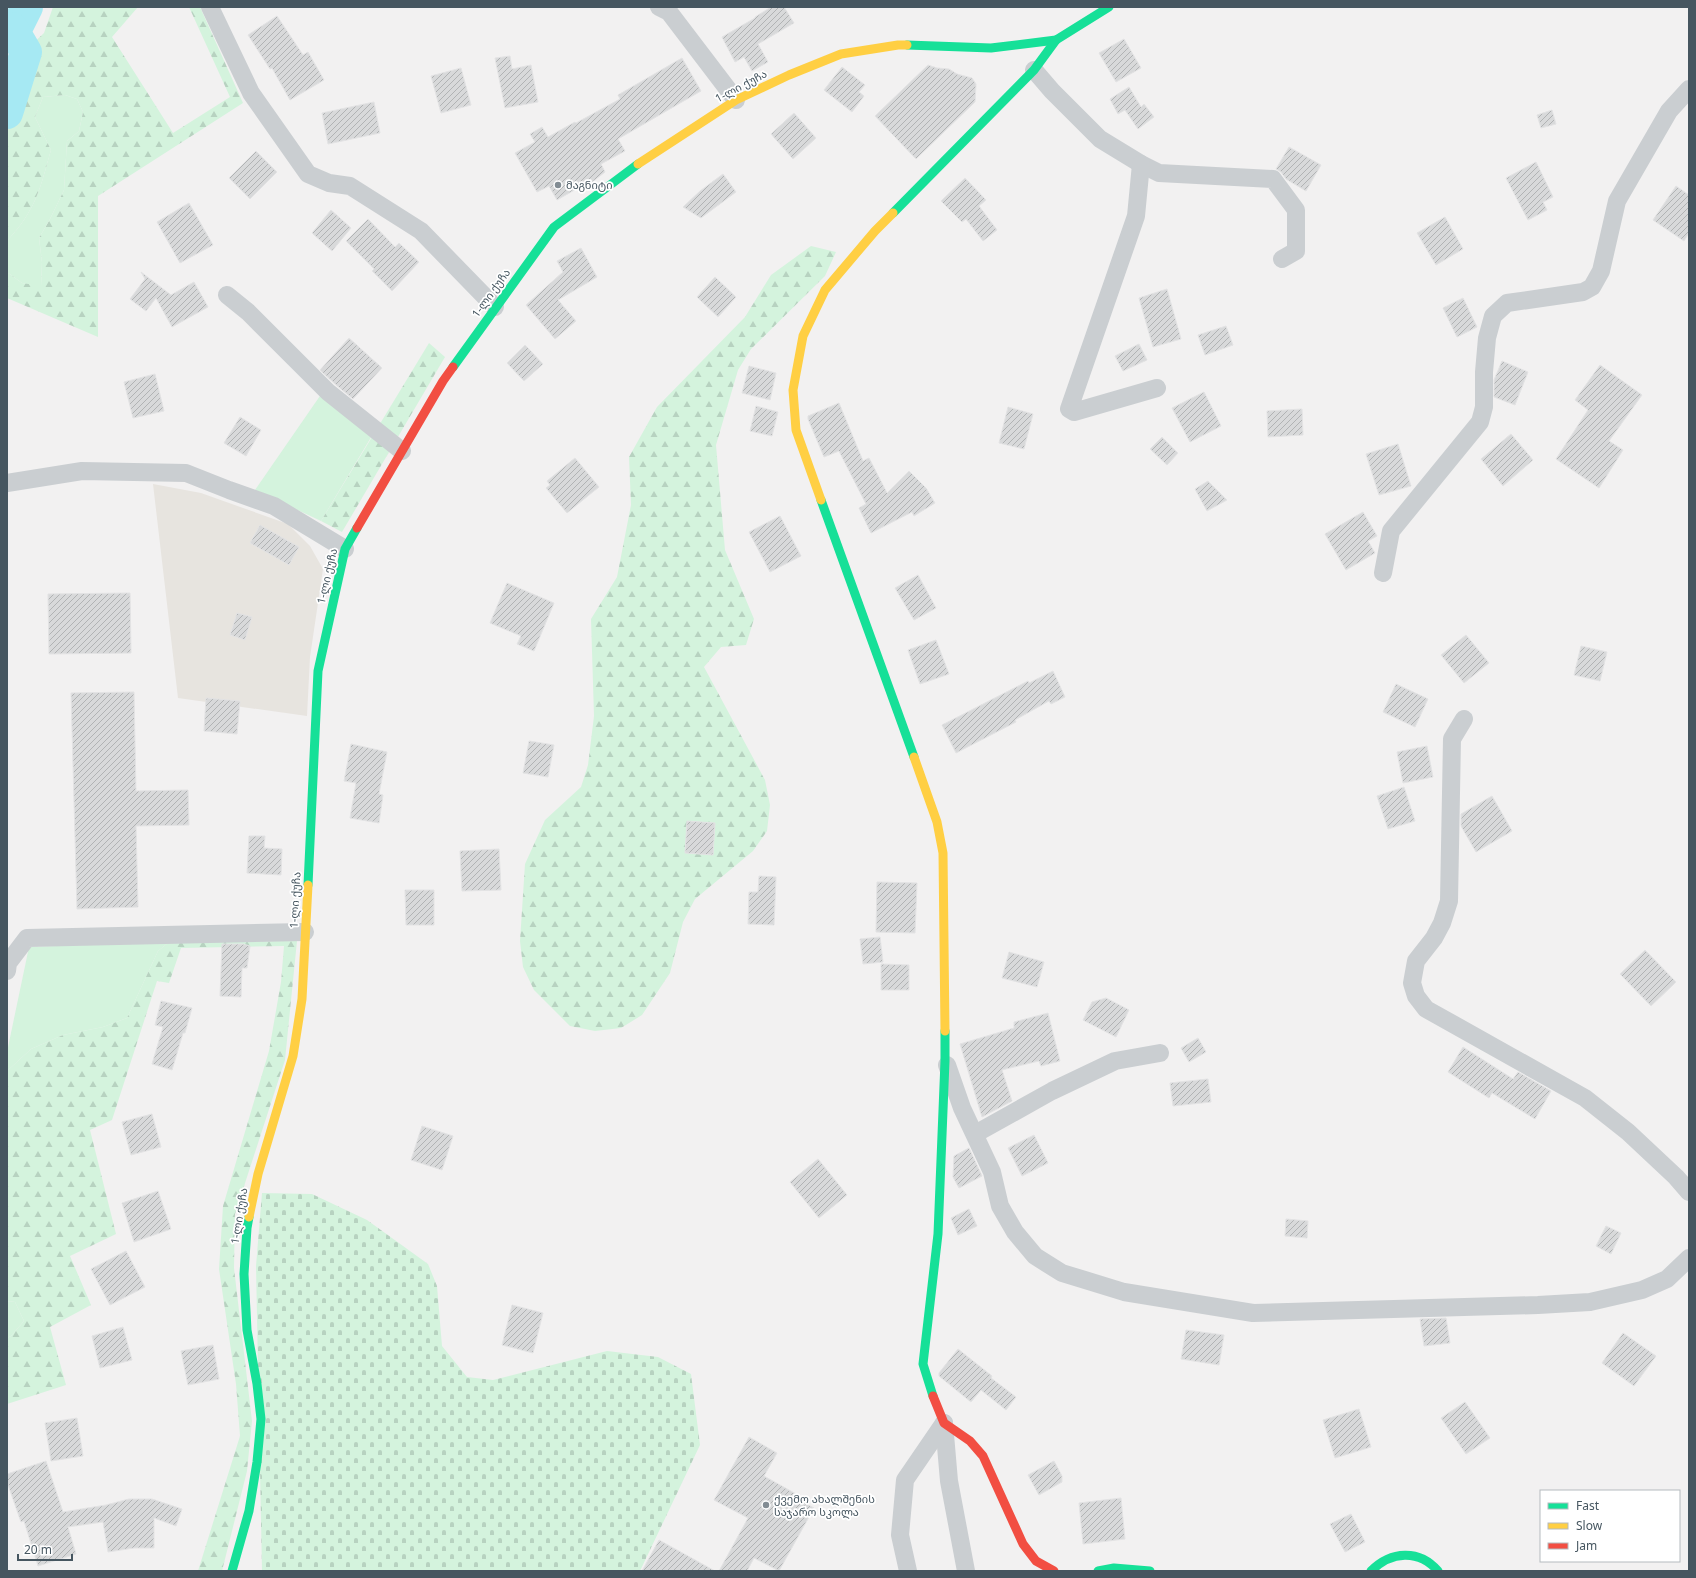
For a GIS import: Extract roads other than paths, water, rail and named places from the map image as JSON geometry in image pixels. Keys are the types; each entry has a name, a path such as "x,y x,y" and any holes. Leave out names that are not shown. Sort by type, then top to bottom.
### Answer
{"street":[{"path":"210,7 251,93 308,174 329,183 350,186 421,231 495,307"},
{"path":"659,7 669,12 736,100"},
{"name":"1-ლი ქუჩა","path":"232,1571 249,1511 258,1462 261,1419 257,1384 247,1330 244,1274 247,1228 258,1174 293,1056 302,1000 318,671 345,549 443,381 554,227 625,173 736,100 789,75 842,54 898,46 991,48 1056,40 1109,7"},
{"path":"966,1571 949,1481 944,1423 930,1389 923,1364 938,1234 945,1061 943,853 937,822 796,430 793,390 803,336 825,290 875,231 1034,70 1056,40"},
{"path":"1034,70 1052,91 1100,139 1158,173 1273,179 1296,210 1296,251 1282,259"},
{"path":"1383,572 1391,531 1480,422 1484,407 1484,372 1487,338 1493,316 1507,303 1583,292 1592,287 1601,271 1617,201 1668,111 1689,89"},
{"path":"1141,164 1136,216 1069,409 1074,412 1157,388"},
{"path":"227,295 248,312 328,392 402,451"},
{"path":"7,483 82,471 186,473 274,506 345,549"},
{"path":"1464,719 1452,739 1449,901 1434,938 1416,961 1412,983 1416,996 1426,1009 1585,1098 1628,1132 1676,1177 1689,1192"},
{"path":"7,970 8,963 27,938 305,932"},
{"path":"975,1134 1052,1091 1115,1061 1160,1053"},
{"path":"945,1061 962,1108 992,1172 1000,1206 1015,1232 1035,1256 1062,1273 1124,1292 1254,1313 1538,1305 1590,1302 1642,1290 1667,1279 1689,1258"},
{"path":"908,1571 900,1535 906,1480 944,1423"},
{"path":"944,1423 970,1441 983,1456 1023,1544 1036,1561 1054,1571"},
{"path":"1371,1571 1381,1562 1399,1554 1420,1557 1435,1566 1438,1571"},
{"path":"1098,1571 1114,1568 1150,1571"}],"waterway":[{"path":"7,32 19,23 27,7"},
{"path":"7,113 26,52 12,28"}],"place":[{"name":"მაგნიტი","path":"558,185"},
{"name":"ქვემო ახალშენის საჯარო სკოლა","path":"766,1505"}]}
